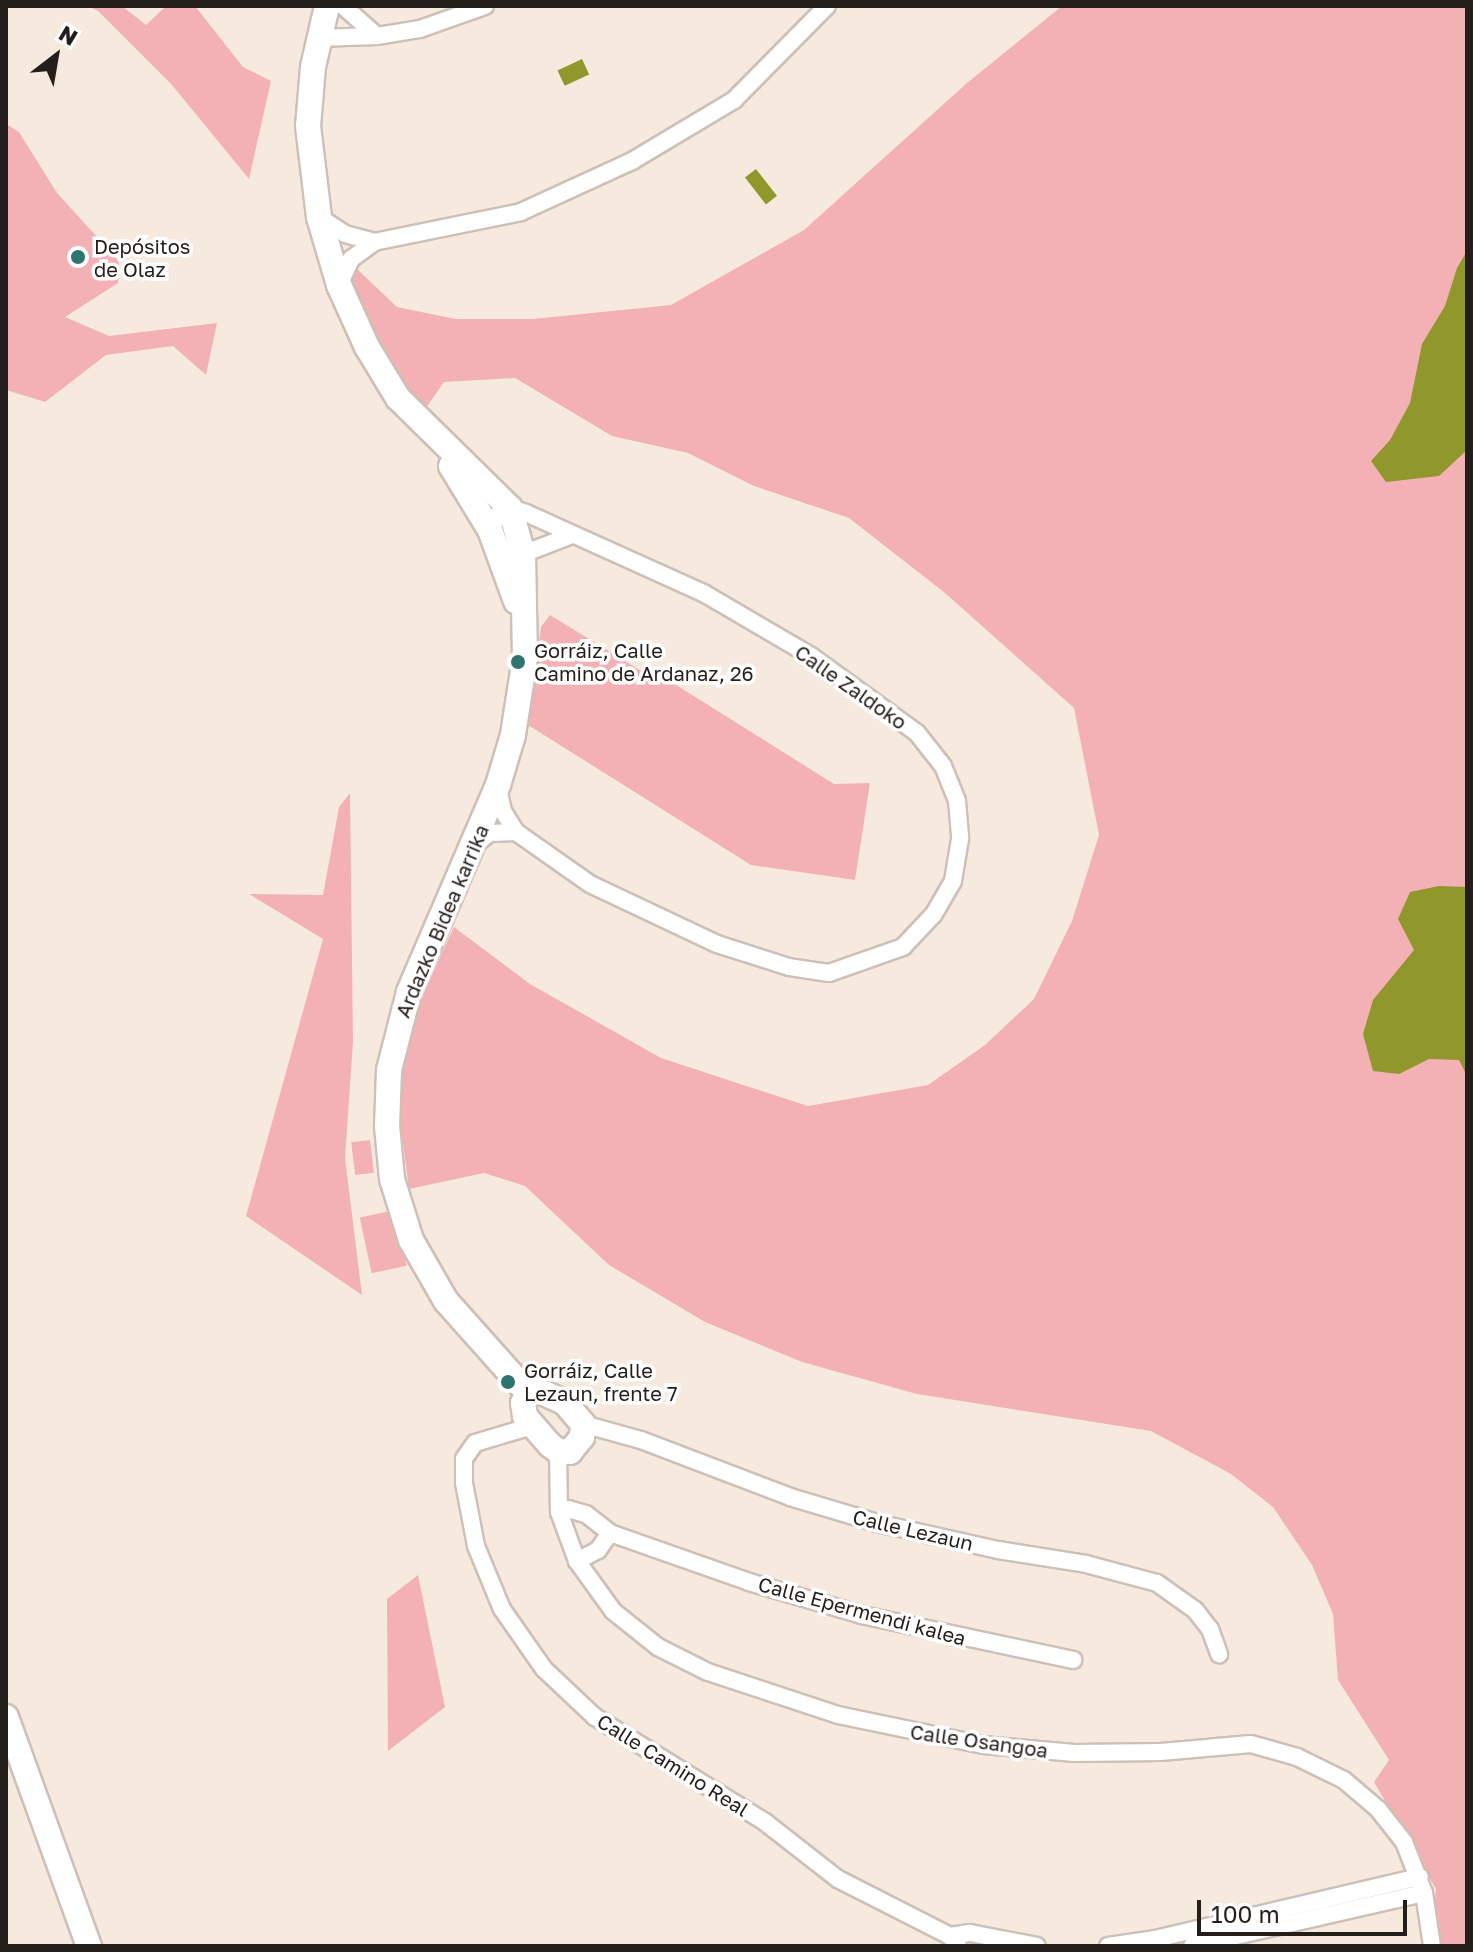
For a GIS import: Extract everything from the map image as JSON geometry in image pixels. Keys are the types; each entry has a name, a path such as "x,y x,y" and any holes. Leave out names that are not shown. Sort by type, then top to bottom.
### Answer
{"street":[{"name":"Ardazko Bidea karrika","path":"327,6 318,38 308,126 319,217 339,285 367,347 398,398 422,424 518,510 526,553 522,688 498,785 409,992 396,1033 389,1070 387,1126 392,1179 411,1240 446,1301 522,1386"},
{"path":"343,6 377,36"},
{"path":"318,38 377,36 420,29 485,6"},
{"path":"339,285 351,259 374,242 521,212 632,161 734,100 827,6"},
{"path":"319,217 345,234 374,242"},
{"name":"Ardazko Bidea karrika","path":"422,424 475,500 493,538 524,623"},
{"path":"518,510 499,513 493,538 526,553 572,535"},
{"name":"Calle Zaldoko","path":"516,832 590,884 652,917 717,944 789,967 829,973 903,947 933,915 953,881 960,839 957,801 943,766 917,733 811,656 705,594 518,510"},
{"path":"474,845 490,833 516,832 503,811 498,785"},
{"path":"522,1386 555,1396 583,1424 577,1446 570,1452 558,1451 525,1416 522,1386"},
{"name":"Calle Lezaun","path":"583,1424 641,1440 790,1497 877,1523 998,1550 1100,1567 1157,1583 1195,1610 1210,1629 1219,1654"},
{"name":"Calle Camino Real","path":"532,1426 475,1443 464,1459 464,1483 476,1546 502,1609 544,1669 595,1717 765,1822 838,1879 954,1941 970,1933 1037,1946"},
{"name":"Calle Osangoa","path":"558,1451 559,1512 577,1561 613,1611 658,1647 708,1672 838,1715 983,1745 1075,1753 1161,1752 1251,1744 1297,1757 1344,1780 1378,1809 1404,1842 1420,1877 1432,1946"},
{"name":"Calle Epermendi kalea","path":"559,1512 568,1509 586,1514 610,1533 749,1582 862,1615 1073,1660"},
{"path":"577,1561 598,1550 610,1533"},
{"path":"6,1717 89,1946"},
{"path":"1108,1946 1155,1939 1420,1877"},
{"path":"1192,1946 1424,1893"}],"shaded area":[{"path":"88,6 122,6 146,25 166,6 195,6 243,67 271,81 249,179 172,85 98,11"},
{"path":"1062,6 1467,6 1467,1946 1430,1946 1436,1889 1374,1782 1389,1760 1338,1680 1333,1614 1312,1565 1273,1507 1231,1474 1151,1431 917,1394 802,1362 705,1322 609,1265 525,1186 484,1173 409,1189 398,1105 409,1024 454,927 530,984 661,1058 808,1106 928,1085 985,1045 1034,999 1072,921 1099,835 1074,708 945,593 849,518 754,486 688,453 612,436 515,378 444,382 423,412 404,389 370,332 350,288 355,267 397,307 456,319 533,319 671,305 804,230 967,83"},
{"path":"582,59 589,74 565,86 558,70"},
{"path":"6,124 19,132 57,193 119,261 118,283 65,317 109,336 217,323 206,375 173,346 106,355 45,402 6,390"},
{"path":"756,169 777,196 766,204 745,178"},
{"path":"1467,251 1467,450 1439,476 1386,482 1371,461 1390,440 1410,403 1422,344 1445,306 1457,268"},
{"path":"550,615 646,674 657,673 834,784 870,783 855,880 751,865 528,725 541,627"},
{"path":"350,793 353,1042 345,1158 362,1295 246,1216 323,939 249,894 323,895 339,807"},
{"path":"1439,886 1467,887 1467,1076 1459,1060 1429,1059 1399,1074 1373,1071 1363,1034 1373,1000 1414,950 1398,919 1410,892"},
{"path":"370,1140 374,1173 355,1175 351,1142"},
{"path":"395,1210 407,1266 372,1273 360,1217"},
{"path":"418,1575 445,1707 388,1751 387,1599"}],"place":[{"name":"Depósitos de Olaz","path":"78,257"},
{"name":"Gorráiz, Calle Camino de Ardanaz, 26","path":"518,662"},
{"name":"Gorráiz, Calle Lezaun, frente 7","path":"508,1382"}]}
